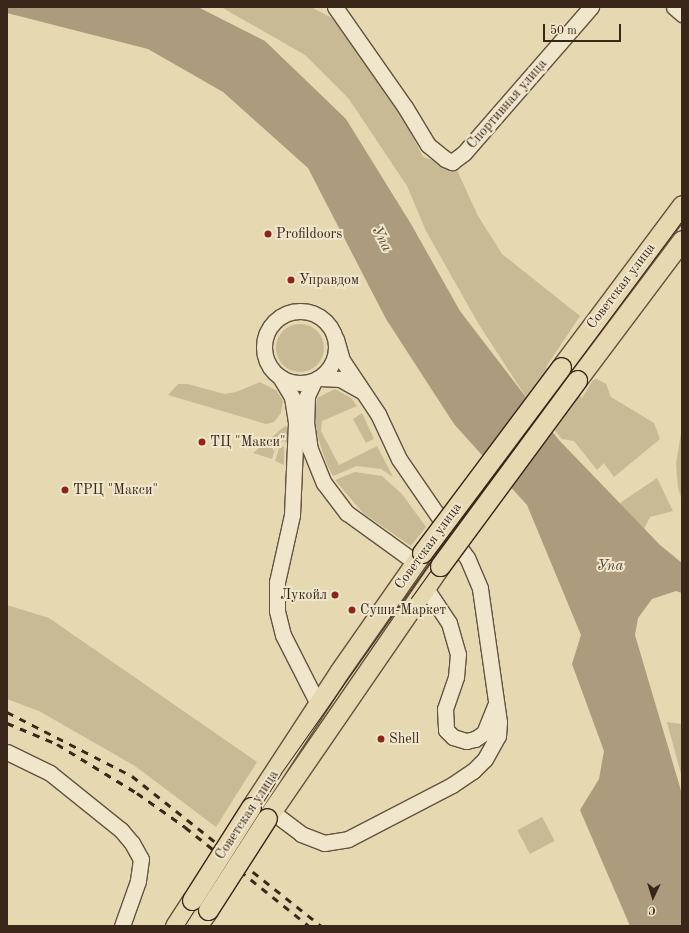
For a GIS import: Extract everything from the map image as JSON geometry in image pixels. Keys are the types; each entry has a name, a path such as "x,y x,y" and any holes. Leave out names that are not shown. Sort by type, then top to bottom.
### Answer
{"main road":[{"name":"Советская улица","path":"200,905 251,807 318,704 418,558 682,205"},
{"name":"Советская улица","path":"200,905 269,815 440,566 682,240"},
{"path":"175,926 200,905"},
{"path":"197,926 200,905"}],"street":[{"name":"Спортивная улица","path":"338,8 381,75 405,107 428,145 445,160 452,162 469,147 590,7"},
{"path":"674,7 682,14"},
{"path":"269,815 301,834 324,844 348,839 452,785 473,771 485,759 498,736 499,722 484,604 475,576 467,558 399,459 367,395 342,360 332,328 314,313 296,311 280,317 271,325 264,346 270,367 280,378 292,397 296,423 292,515 277,582 277,611 283,635 318,704"},
{"path":"336,339 334,361 317,379 307,396 306,422 310,449 324,482 347,513 418,558"},
{"path":"280,378 297,383 317,379 340,379 367,395"},
{"path":"425,587 449,623 458,654 456,677 445,709 446,730 453,737 466,741 475,739 484,733 496,703"},
{"path":"7,752 50,773 72,789 121,830 132,842 141,859 138,881 122,926"}],"shaded area":[{"path":"221,7 311,7 336,20 402,115 423,157 456,168 478,216 502,254 580,316 546,367 582,398 593,380 597,379 606,384 611,397 654,423 660,439 614,477 604,463 597,470 574,441 562,439 524,394 478,323 426,231 407,186 349,99 305,55"},
{"path":"300,324 309,326 317,331 322,339 324,348 322,357 317,365 309,370 300,372 291,370 283,365 278,357 276,348 278,339 283,331 291,326"},
{"path":"260,382 277,391 283,401 281,413 274,422 266,424 168,395 178,384 188,384 224,394 236,392"},
{"path":"335,389 351,398 357,406 322,421 321,431 339,465 377,446 393,477 381,469 357,466 333,476 327,465 317,435 315,417 317,398"},
{"path":"362,413 374,439 366,443 353,419"},
{"path":"285,426 289,429 289,445 284,441 277,443 272,459 253,453"},
{"path":"682,427 682,500 678,488 676,464"},
{"path":"280,445 284,447 284,465 275,461"},
{"path":"355,472 382,476 402,494 426,527 411,546 363,513 335,480"},
{"path":"657,478 673,511 650,517 643,531 620,503"},
{"path":"7,605 49,618 257,762 216,827 135,766 39,711 7,699"},
{"path":"667,722 682,724 682,778"},
{"path":"542,817 555,841 530,854 517,830"}],"water":[{"name":"Упа","path":"7,7 198,7 265,41 346,119 411,224 460,311 558,439 660,545 682,563 682,593 676,591 652,599 638,618 635,635 682,794 682,926 630,926 580,810 599,779 604,751 572,664 581,635 527,505 454,424 386,319 308,168 223,92 148,49 7,13"}],"tram line":[{"path":"184,926 281,773 431,560 682,221"},
{"path":"411,598 482,499"}],"railway":[{"path":"7,712 132,776 321,926"},
{"path":"7,723 57,744 137,793 185,827 309,926"}],"place":[{"name":"Profildoors","path":"268,234"},
{"name":"Управдом","path":"291,280"},
{"name":"ТЦ \"Макси\"","path":"202,442"},
{"name":"ТРЦ \"Макси\"","path":"65,490"},
{"name":"Лукойл","path":"335,595"},
{"name":"Суши-Маркет","path":"352,610"},
{"name":"Shell","path":"381,739"}]}
